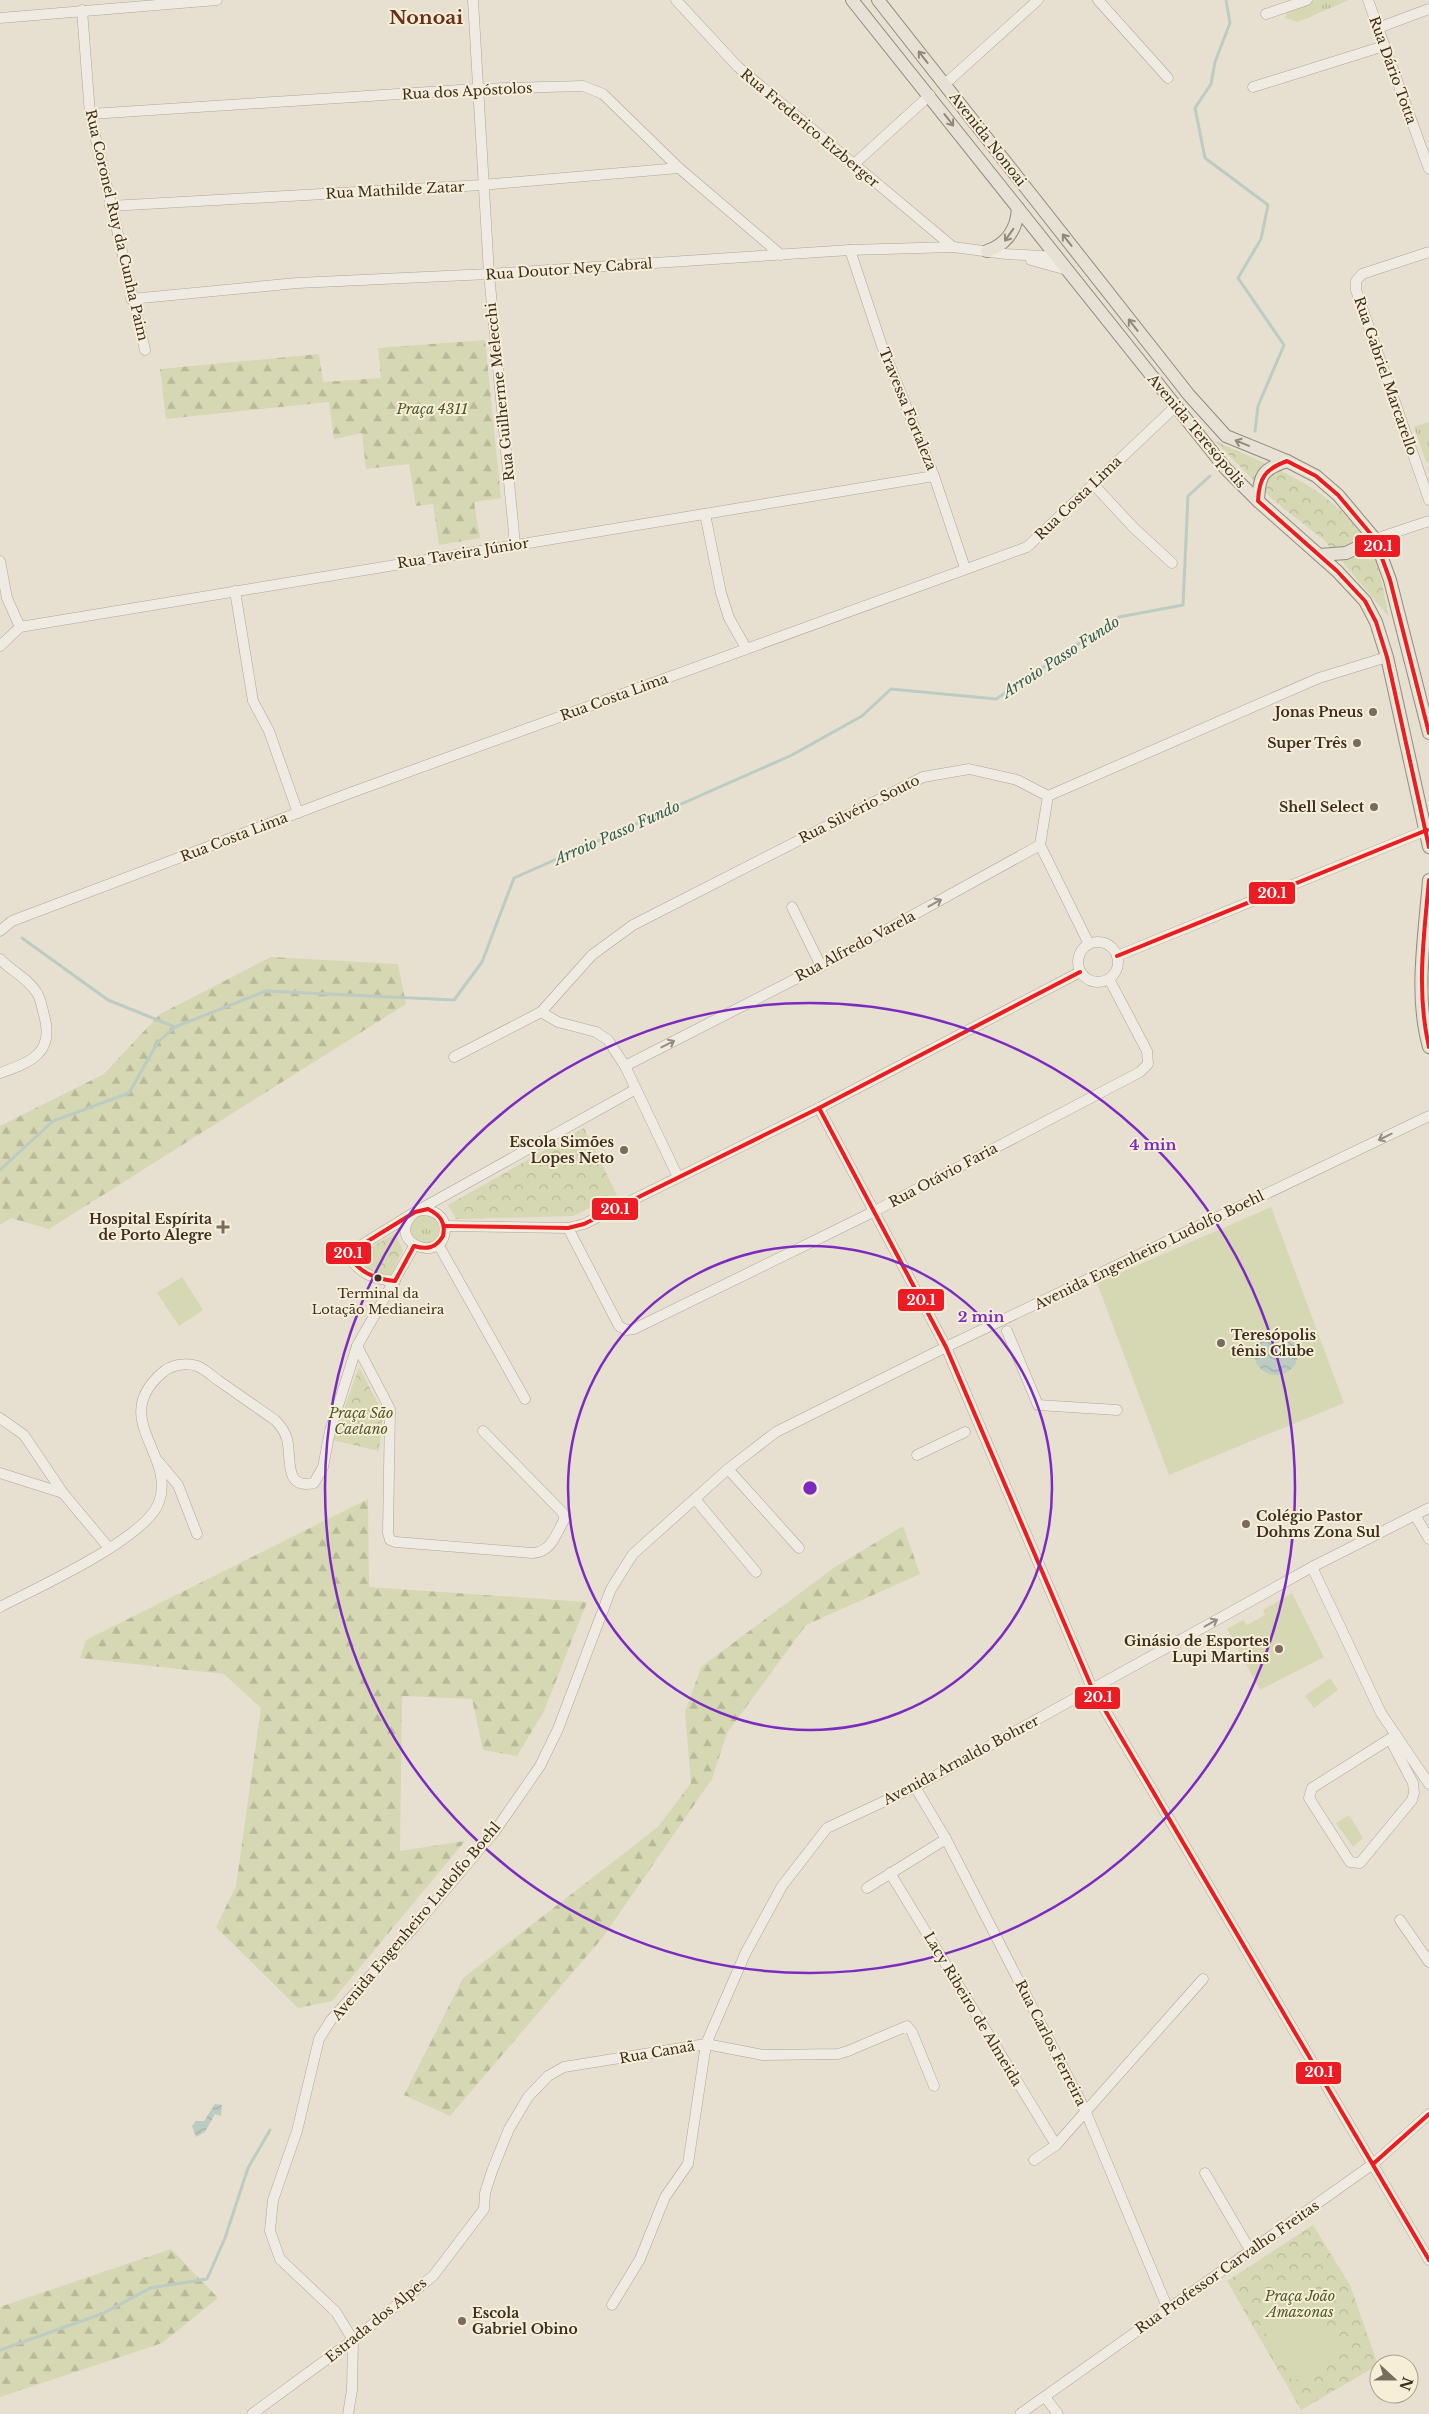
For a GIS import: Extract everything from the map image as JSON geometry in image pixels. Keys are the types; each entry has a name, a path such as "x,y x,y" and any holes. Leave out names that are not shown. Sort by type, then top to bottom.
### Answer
{"main road":[{"name":"Avenida Nonoai","path":"852,0 930,95 1057,257"},
{"name":"Avenida Nonoai","path":"878,0 1097,278"},
{"path":"987,251 1008,238 1016,224 1018,208"},
{"path":"1057,257 1070,259 1085,274 1097,278"},
{"name":"Avenida Teresópolis","path":"1057,257 1226,469 1258,501 1319,555 1365,601 1376,622 1387,657 1427,830 1429,847"},
{"name":"Avenida Teresópolis","path":"1097,278 1189,395 1226,436 1287,461 1316,476 1338,495 1375,540 1390,580 1429,730"},
{"path":"1258,501 1259,484 1262,474 1273,466 1287,461"},
{"path":"1319,555 1346,553 1375,540"},
{"path":"1429,880 1422,983 1424,1032 1429,1047"}],"street":[{"path":"0,18 217,0"},
{"name":"Rua Guilherme Melecchi","path":"473,0 482,185 515,544"},
{"name":"Rua Frederico Etzberger","path":"676,0 738,67 952,247"},
{"path":"944,84 1038,0"},
{"path":"1098,0 1168,78"},
{"path":"1266,14 1307,0"},
{"name":"Rua Dário Totta","path":"1368,0 1429,169"},
{"path":"1378,28 1429,9"},
{"name":"Rua Coronel Ruy da Cunha Paim","path":"82,10 90,114 131,299 145,350"},
{"path":"1253,87 1384,46"},
{"name":"Rua dos Apóstolos","path":"90,114 476,89 583,86 602,94 679,168 782,255"},
{"path":"853,165 930,95"},
{"name":"Rua Mathilde Zatar","path":"110,206 482,185 679,168"},
{"name":"Rua Doutor Ney Cabral","path":"131,299 297,283 489,274 850,250 952,247 1006,254 1057,257"},
{"name":"Travessa Fortaleza","path":"850,250 882,346 934,476 965,568"},
{"name":"Rua Gabriel Marcarello","path":"1429,252 1362,274 1356,281 1356,290 1429,500"},
{"name":"Rua Doutor Ney Cabral","path":"1006,254 1067,270"},
{"name":"Rua Costa Lima","path":"0,931 12,921 298,813 965,568 1027,547 1175,407"},
{"name":"Rua Taveira Júnior","path":"20,627 934,476"},
{"path":"1093,484 1134,528 1172,564"},
{"path":"705,514 721,593 729,618 746,648"},
{"path":"1375,540 1429,521"},
{"path":"0,561 7,598 20,627 0,646"},
{"path":"236,591 253,701 269,731 298,813"},
{"path":"1089,944 1040,845 1048,796 1319,678 1387,657"},
{"name":"Rua Silvério Souto","path":"454,1057 541,1012 592,955 633,925 923,777 969,769 1017,780 1048,796"},
{"path":"1117,956 1427,830"},
{"name":"Rua Alfredo Varela","path":"625,1066 821,966 1040,845"},
{"path":"792,907 821,966"},
{"path":"1097,942 1106,944 1112,948 1117,956 1118,964 1115,972 1109,979 1099,982 1088,980 1080,972 1078,961 1081,951 1089,944 1097,942"},
{"path":"0,959 27,981 38,993 48,1031 45,1047 28,1063 0,1073"},
{"path":"445,1226 568,1228 584,1224 820,1108 1080,972"},
{"name":"Rua Otávio Faria","path":"568,1228 618,1326 626,1330 634,1329 873,1212 1140,1072 1148,1064 1147,1051 1109,979"},
{"path":"541,1012 558,1022 596,1032 608,1040 625,1066 678,1177"},
{"path":"395,1281 378,1280 365,1275 354,1266 347,1254 415,1212 636,1089"},
{"path":"820,1108 873,1212 946,1346 1092,1688 1429,2260"},
{"name":"Avenida Engenheiro Ludolfo Boehl","path":"353,2340 336,2312 280,2259 270,2231 273,2200 297,2131 319,2039 331,2020 415,1926 495,1831 540,1766 558,1729 611,1589 633,1554 728,1469 776,1432 946,1346 1429,1116"},
{"path":"421,1210 434,1211 439,1215 445,1226 445,1233 438,1244 426,1249 414,1246 406,1235 407,1222 415,1212 421,1210"},
{"path":"438,1244 525,1399"},
{"path":"197,1534 178,1485 157,1460 145,1436 141,1417 142,1401 148,1386 165,1369 187,1364 198,1366 275,1420 284,1429 288,1440 291,1474 294,1480 300,1483 314,1483 322,1467 330,1430 357,1346 414,1246"},
{"path":"1007,1332 1038,1405 1116,1410"},
{"path":"357,1346 390,1409 387,1479 388,1533 390,1540 532,1553 542,1553 547,1549 564,1520 563,1512 483,1431"},
{"path":"0,1418 24,1435 63,1493 109,1548"},
{"path":"917,1456 965,1432"},
{"path":"0,1607 109,1548 149,1519 159,1502 161,1483 157,1460"},
{"path":"728,1469 799,1548"},
{"path":"0,1473 63,1493"},
{"path":"695,1499 756,1572"},
{"name":"Avenida Arnaldo Bohrer","path":"612,2305 640,2260 665,2197 688,2164 706,2044 745,1954 782,1886 827,1828 915,1787 1312,1567 1429,1508"},
{"path":"1415,1515 1429,1539"},
{"path":"1312,1567 1393,1737 1413,1783 1412,1800 1360,1863 1355,1864 1350,1862 1310,1798 1312,1788 1393,1737"},
{"path":"1393,1737 1429,1784"},
{"name":"Rua Carlos Ferreira","path":"915,1787 946,1839 1085,2110 1168,2309"},
{"path":"867,1888 946,1839"},
{"name":"Lacy Ribeiro de Almeida","path":"890,1873 1056,2145"},
{"path":"1400,1920 1429,1962"},
{"path":"1034,2160 1056,2145 1203,1979"},
{"name":"Rua Canaã","path":"484,2209 485,2193 509,2130 528,2098 548,2076 564,2067 706,2044 763,2055 838,2054 907,2026 912,2032 934,2086"},
{"name":"Rua Professor Carvalho Freitas","path":"1020,2414 1372,2164 1429,2114"},
{"path":"1206,2173 1250,2250"},
{"name":"Estrada dos Alpes","path":"252,2414 353,2340 432,2276 484,2209"},
{"path":"348,2414 352,2390 353,2340"},
{"path":"1045,2396 1058,2414"}],"green space":[{"path":"1315,0 1349,0 1298,22 1285,18 1289,9"},
{"name":"Praça 4311","path":"485,340 501,498 474,502 480,538 439,545 433,504 416,506 409,464 366,469 362,433 334,439 329,402 166,419 160,369 319,354 323,382 381,378 378,348"},
{"path":"1429,422 1429,461 1426,462 1414,427"},
{"path":"1215,441 1265,463 1311,488 1332,503 1350,521 1366,542 1378,568 1389,617 1324,540 1273,500"},
{"path":"271,957 398,964 406,1004 49,1229 11,1218 0,1225 0,1126 104,1074 160,1014"},
{"path":"584,1128 617,1195 573,1216 456,1219 448,1205"},
{"name":"Teresópolis tênis Clube","path":"1271,1207 1344,1403 1169,1475 1097,1283"},
{"path":"425,1214 436,1218 440,1229 436,1240 425,1244 414,1240 410,1229 414,1218"},
{"path":"395,1233 403,1250 391,1275 370,1271 358,1262 355,1257"},
{"path":"182,1277 203,1310 179,1326 157,1293"},
{"name":"Praça São Caetano","path":"359,1367 383,1413 379,1451 333,1440"},
{"path":"368,1499 369,1587 587,1602 544,1711 517,1756 483,1750 472,1699 402,1696 400,1851 465,1841 332,2001 298,2008 216,1927 236,1886 261,1708 224,1674 80,1658 86,1640"},
{"path":"903,1526 920,1574 806,1625 727,1733 712,1779 603,1937 450,2116 404,2095 463,1978 658,1827 691,1783 685,1712 701,1667 835,1567"},
{"name":"Ginásio de Esportes Lupi Martins","path":"1292,1593 1324,1657 1260,1690 1227,1629 1243,1620 1247,1625 1265,1615 1263,1610"},
{"path":"1330,1678 1338,1690 1314,1708 1305,1696"},
{"path":"1349,1815 1363,1838 1353,1847 1336,1823"},
{"name":"Praça João Amazonas","path":"1313,2225 1350,2285 1374,2354 1369,2354 1369,2370 1301,2410 1227,2281"},
{"path":"171,2249 218,2298 162,2343 0,2397 0,2307"},
{"path":"1300,2282 1342,2355 1293,2382 1252,2309"}],"water":[{"path":"1280,1331 1292,1337 1297,1344 1297,1362 1292,1369 1285,1374 1272,1375 1264,1372 1257,1365 1254,1349 1257,1341 1264,1334"},
{"path":"215,2104 222,2105 221,2116 215,2114 205,2132 196,2137 192,2126 196,2121 204,2121"}],"waterway":[{"name":"Arroio Passo Fundo","path":"1226,0 1230,23 1215,62 1211,84 1195,108 1205,158 1268,205 1261,239 1238,278 1284,345 1258,406 1255,431"},
{"name":"Arroio Passo Fundo","path":"0,1170 53,1121 129,1093 158,1042 175,1027 266,991 454,1000 482,962 514,878 792,755 862,716 891,689 996,699 1119,617 1183,605 1188,496 1210,476"},
{"path":"22,938 108,1000 175,1027"},
{"path":"0,2350 104,2313 150,2288 207,2279 225,2238 248,2168 270,2130"}],"transit line":[{"name":"20.1","path":"1429,733 1390,580 1375,539 1338,495 1316,476 1287,461 1273,467 1262,480 1258,501 1337,571 1365,601 1376,622 1387,657 1429,847"},
{"name":"20.1","path":"1117,956 1427,830"},
{"name":"20.1","path":"1429,880 1422,964 1423,1005 1429,1047"},
{"name":"20.1","path":"445,1226 568,1228 584,1224 819,1108 1080,972"},
{"name":"20.1","path":"819,1108 946,1347 1092,1688 1429,2260"},
{"name":"20.1","path":"428,1209 436,1214 443,1223 443,1236 431,1247 414,1246 395,1281 368,1274 357,1266 347,1254 415,1212 428,1209"},
{"name":"20.1","path":"1373,2164 1429,2114"}],"place":[{"name":"Jonas Pneus","path":"1373,712"},
{"name":"Super Três","path":"1357,743"},
{"name":"Shell Select","path":"1374,807"},
{"name":"Escola Simões Lopes Neto","path":"624,1150"},
{"name":"Hospital Espírita de Porto Alegre","path":"223,1227"},
{"name":"Terminal da Lotação Medianeira","path":"378,1278"},
{"name":"Teresópolis tênis Clube","path":"1221,1343"},
{"name":"Colégio Pastor Dohms Zona Sul","path":"1246,1524"},
{"name":"Ginásio de Esportes Lupi Martins","path":"1279,1649"},
{"name":"Escola Gabriel Obino","path":"462,2321"}],"district":[{"name":"Nonoai","path":"426,17"}]}
